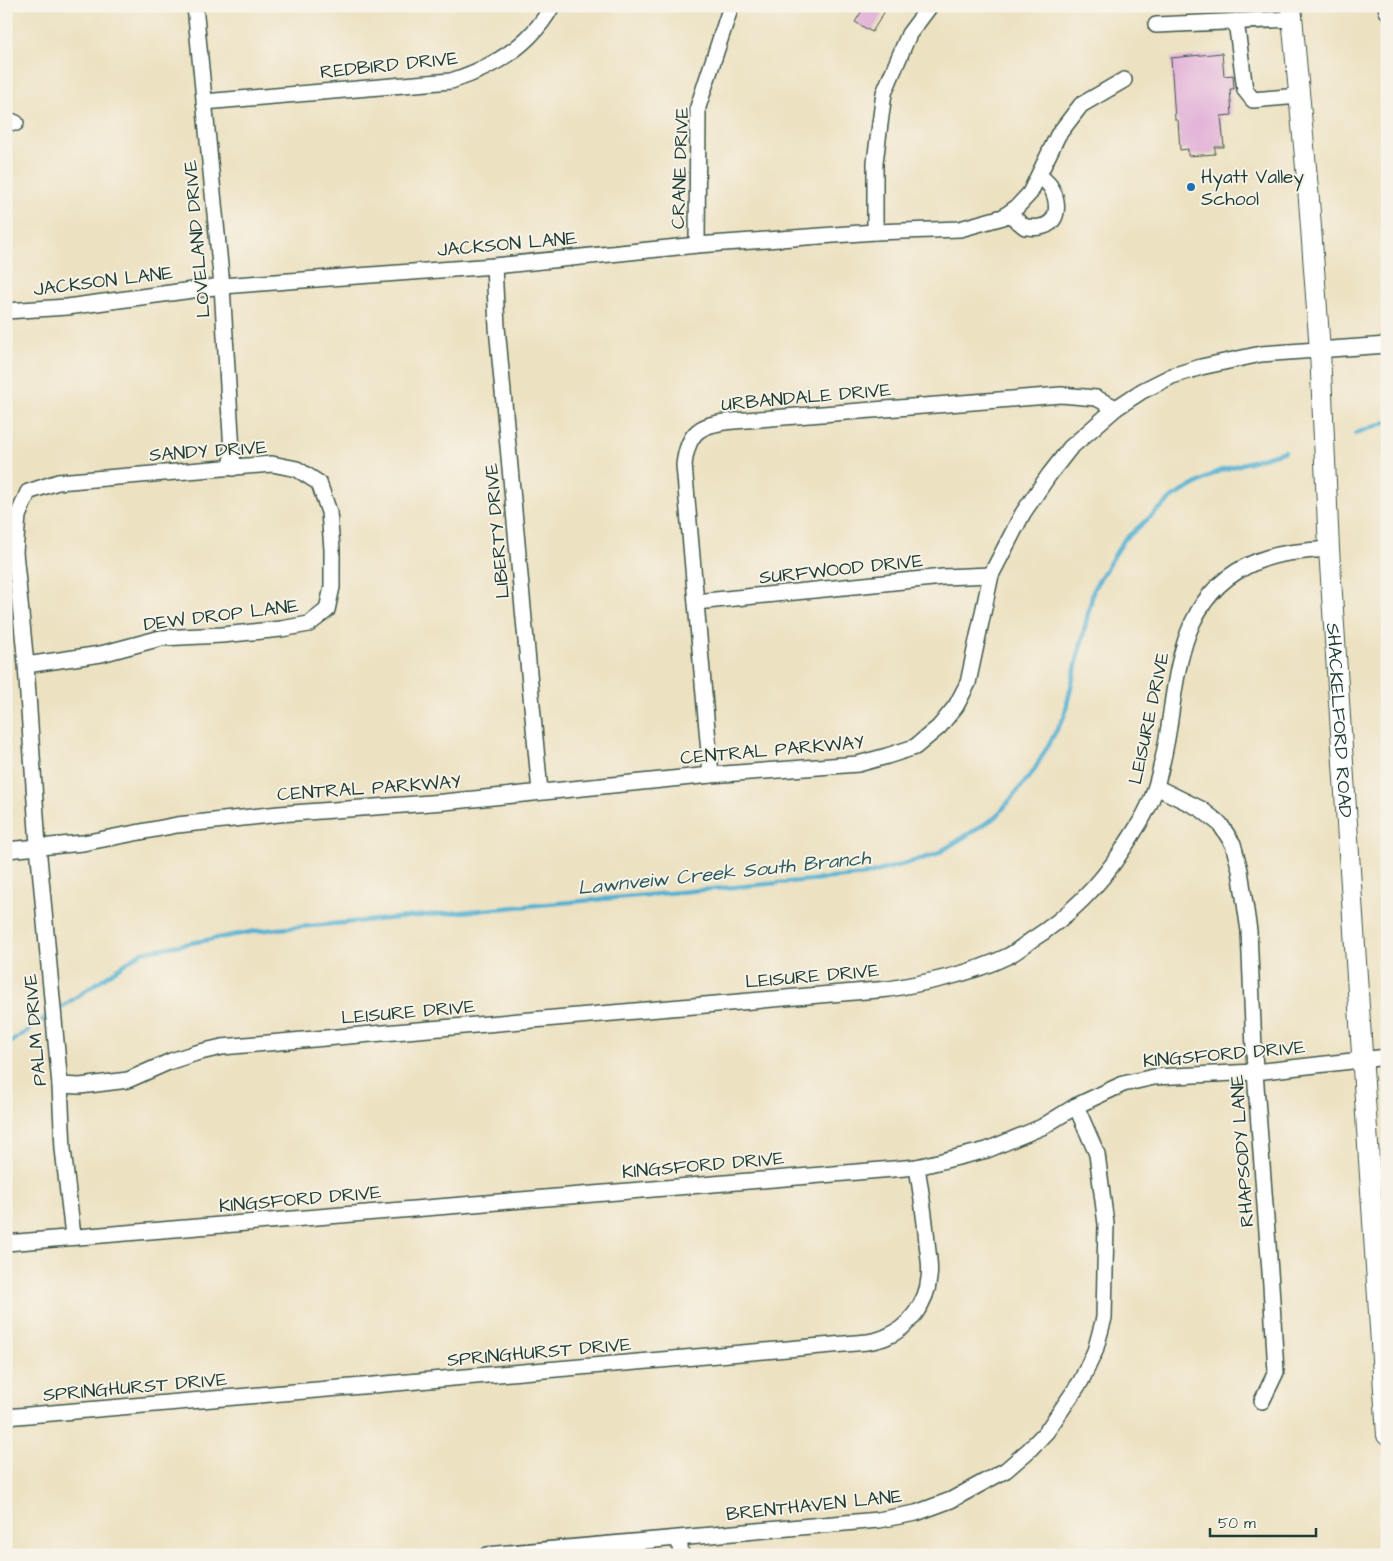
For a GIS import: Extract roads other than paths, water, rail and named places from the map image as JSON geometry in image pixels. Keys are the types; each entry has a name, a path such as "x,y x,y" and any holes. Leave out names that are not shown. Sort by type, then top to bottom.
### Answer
{"main road":[{"name":"SHACKELFORD ROAD","path":"1292,12 1320,351 1329,548 1387,1435"}],"street":[{"name":"LOVELAND DRIVE","path":"195,6 222,286 233,468"},
{"name":"REDBIRD DRIVE","path":"204,102 451,81 470,75 518,48 543,23 552,6"},
{"name":"CRANE DRIVE","path":"696,245 698,107 731,6"},
{"path":"875,232 875,162 884,93 909,34 930,6"},
{"path":"1386,6 1387,10"},
{"path":"1156,26 1236,21 1292,12"},
{"path":"1236,21 1245,90 1253,100 1299,96"},
{"name":"JACKSON LANE","path":"6,311 67,307 222,286 494,266 696,245 875,232 960,229 1009,214 1030,193 1058,135 1081,105 1124,80"},
{"path":"1009,214 1025,227 1042,227 1053,222 1057,214 1054,197 1050,186 1039,175"},
{"name":"LIBERTY DRIVE","path":"494,266 497,327 540,792"},
{"name":"CENTRAL PARKWAY","path":"6,850 83,843 177,825 263,816 444,802 711,775 858,764 914,747 939,727 956,706 968,683 991,575 1023,513 1070,448 1116,408 1142,391 1172,376 1201,367 1261,354 1387,345"},
{"name":"URBANDALE DRIVE","path":"711,775 684,465 686,448 702,427 717,422 1061,395 1096,398 1116,408"},
{"name":"SANDY DRIVE","path":"28,492 58,482 272,464 297,469 319,483 329,512 332,549 332,587 327,610"},
{"name":"PALM DRIVE","path":"28,492 18,516 15,552 26,665 38,846 60,1086 63,1149 73,1236"},
{"name":"LEISURE DRIVE","path":"60,1086 80,1086 128,1080 171,1061 196,1053 222,1048 889,989 951,977 1009,955 1063,918 1088,895 1110,869 1142,820 1156,787 1184,640 1200,607 1225,580 1258,560 1285,553 1329,548"},
{"name":"SURFWOOD DRIVE","path":"696,602 943,577 991,575"},
{"name":"DEW DROP LANE","path":"26,665 101,654 161,638 232,634 309,624 327,610"},
{"name":"RHAPSODY LANE","path":"1156,787 1201,809 1220,824 1233,844 1240,870 1248,931 1255,1072 1276,1372 1262,1401"},
{"name":"KINGSFORD DRIVE","path":"6,1243 917,1167 996,1147 1042,1127 1076,1106 1123,1084 1154,1077 1255,1072 1387,1057"},
{"name":"BRENTHAVEN LANE","path":"487,1555 878,1520 916,1513 951,1500 1006,1470 1047,1431 1081,1381 1095,1351 1104,1318 1106,1224 1100,1174 1097,1154 1076,1106"},
{"name":"SPRINGHURST DRIVE","path":"6,1417 874,1341 887,1337 916,1314 924,1298 929,1278 926,1228 917,1167"},
{"path":"679,1539 681,1555"}],"waterway":[{"name":"Lawnveiw Creek South Branch","path":"1356,433 1387,422"},
{"name":"Lawnveiw Creek South Branch","path":"56,1011 142,952 256,931 865,875 935,855 996,817 1033,772 1064,717 1094,588 1124,540 1173,497 1219,471 1285,451"},
{"name":"Lawnveiw Creek South Branch","path":"6,1046 49,1015"}],"place":[{"name":"Hyatt Valley School","path":"1191,187"}]}
